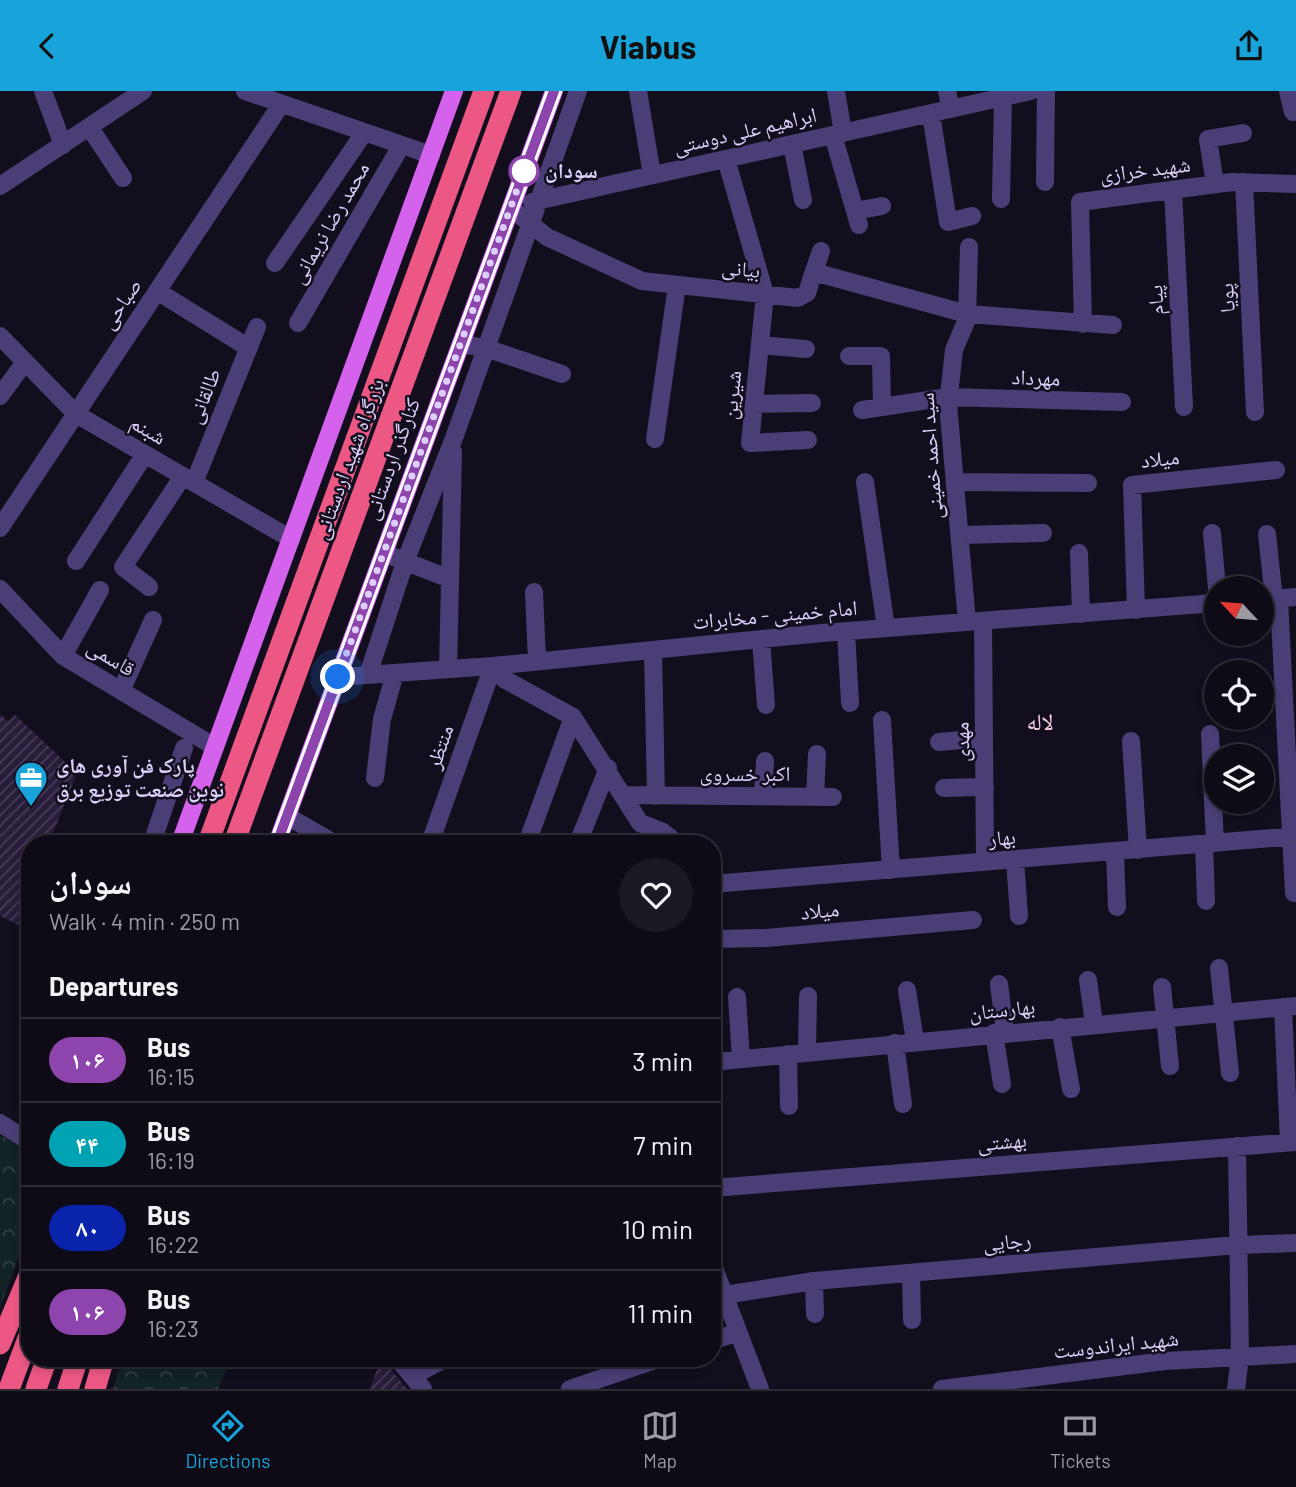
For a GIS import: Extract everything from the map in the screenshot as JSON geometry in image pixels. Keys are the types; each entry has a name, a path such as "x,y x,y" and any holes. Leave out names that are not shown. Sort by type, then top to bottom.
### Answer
{"highway":[{"name":"بزرگراه شهید اردستانی","path":"209,835 484,91"},
{"name":"بزرگراه شهید اردستانی","path":"237,835 511,91"},
{"path":"0,1342 21,1294"},
{"path":"9,1389 21,1357"},
{"path":"36,1389 44,1367"},
{"path":"95,1389 101,1367"}],"main road":[{"path":"183,835 454,91"},
{"path":"462,149 478,91"},
{"name":"کنارگذر اردستانی","path":"279,835 553,93"},
{"path":"0,1342 21,1282"}],"street":[{"path":"43,91 63,145"},
{"path":"0,186 143,91"},
{"path":"246,91 281,106 430,155"},
{"path":"368,675 405,562 454,438 576,91 553,93"},
{"path":"638,91 652,175"},
{"path":"836,91 838,134 857,218 882,207"},
{"path":"949,100 984,91"},
{"name":"ابراهیم علی دوستی","path":"511,208 931,114 949,100 1003,97 1031,91"},
{"path":"1045,182 1046,91"},
{"path":"1288,91 1293,112"},
{"path":"1001,199 1003,97"},
{"name":"صباحی","path":"0,528 281,106"},
{"path":"931,114 948,222 972,216"},
{"path":"90,128 123,178"},
{"path":"275,263 364,133"},
{"path":"1215,184 1208,139 1242,133"},
{"path":"792,144 803,200"},
{"name":"محمد رضا نریمانی","path":"298,323 401,145"},
{"path":"726,159 765,294"},
{"name":"پویا","path":"1244,182 1255,412"},
{"name":"شهید خرازی","path":"1083,324 1080,202 1215,184 1296,184"},
{"name":"پیام","path":"1173,190 1184,407"},
{"name":"بیانی","path":"511,208 547,237 642,281 798,298 807,293 812,277"},
{"name":"سید احمد خمینی","path":"969,247 967,314 954,350 948,397 960,535 975,622"},
{"path":"812,277 821,251"},
{"path":"812,277 821,274 967,314 1113,325"},
{"path":"655,439 677,285"},
{"path":"158,291 248,348"},
{"name":"شیرین","path":"765,294 750,443 808,440"},
{"name":"طالقانی","path":"149,587 122,567 188,480 257,327"},
{"name":"شبنم","path":"0,337 76,414 291,539"},
{"path":"461,344 486,348 562,374"},
{"path":"760,345 806,349"},
{"path":"849,356 881,356 882,407"},
{"path":"0,396 25,362"},
{"name":"مهرداد","path":"862,410 948,397 1122,402"},
{"path":"754,404 812,403"},
{"path":"448,669 454,438"},
{"path":"76,561 145,454"},
{"name":"میلاد","path":"1136,610 1132,485 1276,470"},
{"path":"865,482 886,628"},
{"path":"955,482 1088,483"},
{"path":"960,535 1043,533"},
{"path":"1212,533 1216,576"},
{"path":"1267,534 1278,599 1294,836 1294,893"},
{"path":"383,553 450,579"},
{"path":"1079,553 1081,614"},
{"name":"قاسمی","path":"0,589 63,656 215,747"},
{"path":"63,656 100,590"},
{"path":"534,592 537,661"},
{"name":"امام خمینی - مخابرات","path":"338,677 492,666 846,631 1204,604"},
{"path":"121,691 153,620"},
{"name":"مهدی","path":"975,622 984,738 985,862"},
{"path":"846,631 850,703"},
{"path":"761,639 766,705"},
{"path":"653,650 656,796"},
{"path":"492,666 504,679 573,717 608,768 640,823 667,835"},
{"name":"منتظر","path":"433,835 492,666"},
{"path":"375,778 383,719 395,673"},
{"path":"530,835 573,717"},
{"path":"881,720 891,870"},
{"path":"1206,901 1210,843 1210,734"},
{"path":"939,742 984,738"},
{"path":"1131,741 1138,850"},
{"path":"155,835 184,748"},
{"name":"اکبر خسروی","path":"623,795 824,797 817,754"},
{"path":"763,796 765,761"},
{"path":"581,835 608,768"},
{"path":"944,788 985,787"},
{"path":"287,815 321,835"},
{"name":"بهار","path":"721,883 1294,836"},
{"path":"1115,852 1117,907"},
{"path":"1015,860 1019,916"},
{"name":"میلاد","path":"721,939 766,938 973,920"},
{"path":"1219,968 1230,1073"},
{"path":"1088,980 1094,1023"},
{"path":"999,984 1002,1084"},
{"path":"1162,987 1170,1066"},
{"path":"907,989 915,1041"},
{"path":"807,1052 808,996"},
{"path":"737,997 741,1059"},
{"path":"1290,1006 1293,1142"},
{"name":"بهارستان","path":"721,1061 1290,1006"},
{"path":"1060,1027 1071,1089"},
{"path":"895,1044 903,1104"},
{"path":"788,1054 789,1106"},
{"path":"0,1123 21,1136"},
{"name":"بهشتی","path":"721,1187 1293,1142"},
{"path":"1236,1389 1240,1357 1237,1146"},
{"name":"رجایی","path":"724,1295 814,1281 1237,1245 1296,1243"},
{"path":"911,1273 912,1320"},
{"path":"814,1281 815,1314"},
{"path":"721,1287 760,1389"},
{"path":"721,1338 738,1332"},
{"name":"شهید ایراندوست","path":"942,1389 1006,1385 1165,1361 1296,1354"},
{"path":"405,1367 418,1383 436,1367"},
{"path":"570,1389 635,1367"}],"green space":[{"path":"0,1135 21,1147 21,1251 0,1308"},
{"path":"120,1367 227,1367 218,1389 113,1389"}],"building":[{"name":"پارک فن آوری های نوین صنعت توزیع برق","path":"0,714 8,721 15,715 77,773 52,835 21,835 21,917 18,925 0,916"},
{"path":"378,1367 389,1367 407,1389 370,1389"}],"bus line":[{"name":"۱۰۶","path":"280,835 554,91"}],"place":[{"name":"سودان","path":"524,171"},
{"name":"پارک فن آوری های نوین صنعت توزیع برق","path":"31,808"}],"district":[{"name":"لاله","path":"1040,722"}],"route":[{"path":"338,677 524,171"}]}
